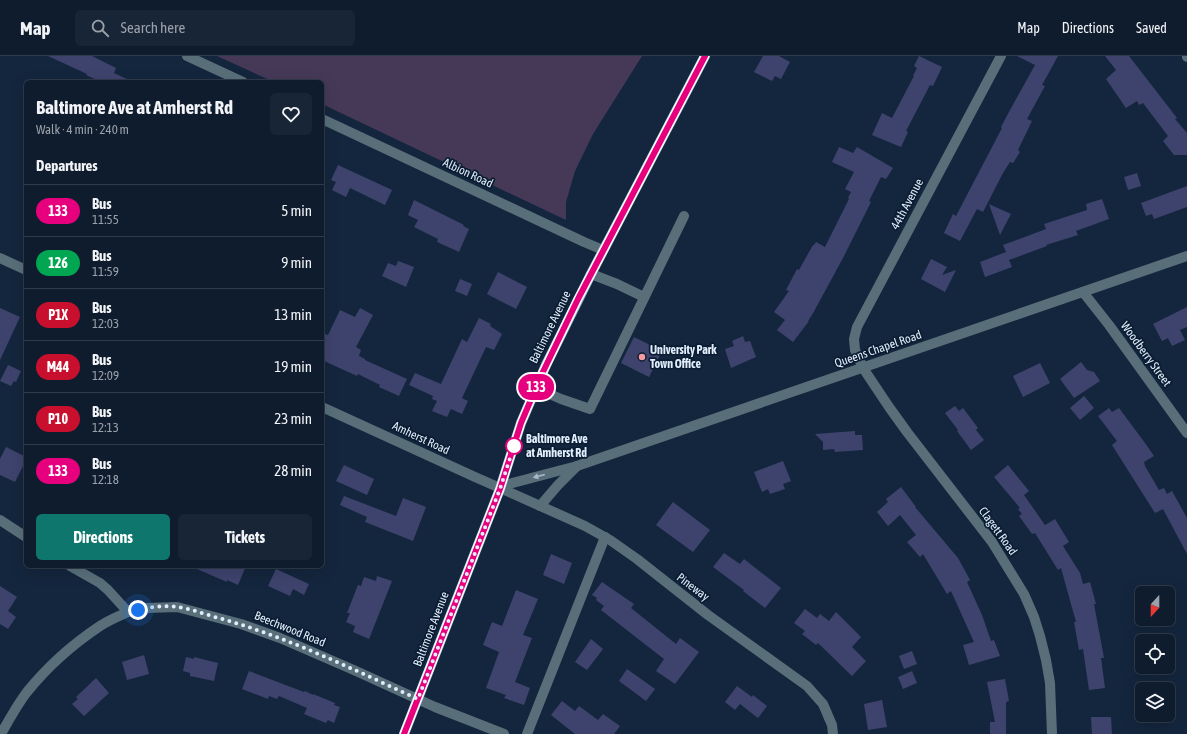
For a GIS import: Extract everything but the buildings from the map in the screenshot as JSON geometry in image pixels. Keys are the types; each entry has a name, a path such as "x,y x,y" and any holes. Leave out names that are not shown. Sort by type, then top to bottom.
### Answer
{"main road":[{"name":"Baltimore Avenue","path":"404,734 505,490 521,423 558,338 705,56"}],"street":[{"path":"186,56 238,80"},
{"name":"44th Avenue","path":"863,368 855,350 854,339 857,327 1001,56"},
{"name":"Albion Road","path":"324,120 603,250"},
{"path":"536,388 590,409 684,216"},
{"name":"Queens Chapel Road","path":"505,490 509,484 577,466 1187,256"},
{"path":"0,258 24,269"},
{"path":"591,274 644,297"},
{"name":"Woodberry Street","path":"1083,292 1109,325 1187,433"},
{"name":"Clagett Road","path":"863,368 907,432 992,542 1024,594 1034,617 1046,660 1050,683 1052,734"},
{"name":"Amherst Road","path":"324,408 505,490"},
{"name":"Queens Chapel Road","path":"540,506 577,466"},
{"name":"Pineway","path":"505,490 585,526 622,548 708,615 807,686 824,704 832,725 833,734"},
{"path":"0,520 24,536"},
{"path":"527,734 605,537"},
{"path":"74,568 100,583 128,612"},
{"name":"Beechwood Road","path":"2,734 27,692 45,672 58,658 100,626 128,612 148,608 177,607 241,624 280,638 418,699 504,734"}],"shaded area":[{"path":"217,56 642,56 593,134 575,171 566,202 566,220 324,105 324,80 270,80"}],"bus line":[{"name":"133","path":"404,734 500,489 521,423 541,376 558,338 705,56"}],"place":[{"name":"University Park Town Office","path":"642,357"},
{"name":"Baltimore Ave at Amherst Rd","path":"514,446"}],"route":[{"path":"138,610 158,607 177,607 241,624 280,638 418,699 500,489 514,446"}]}
